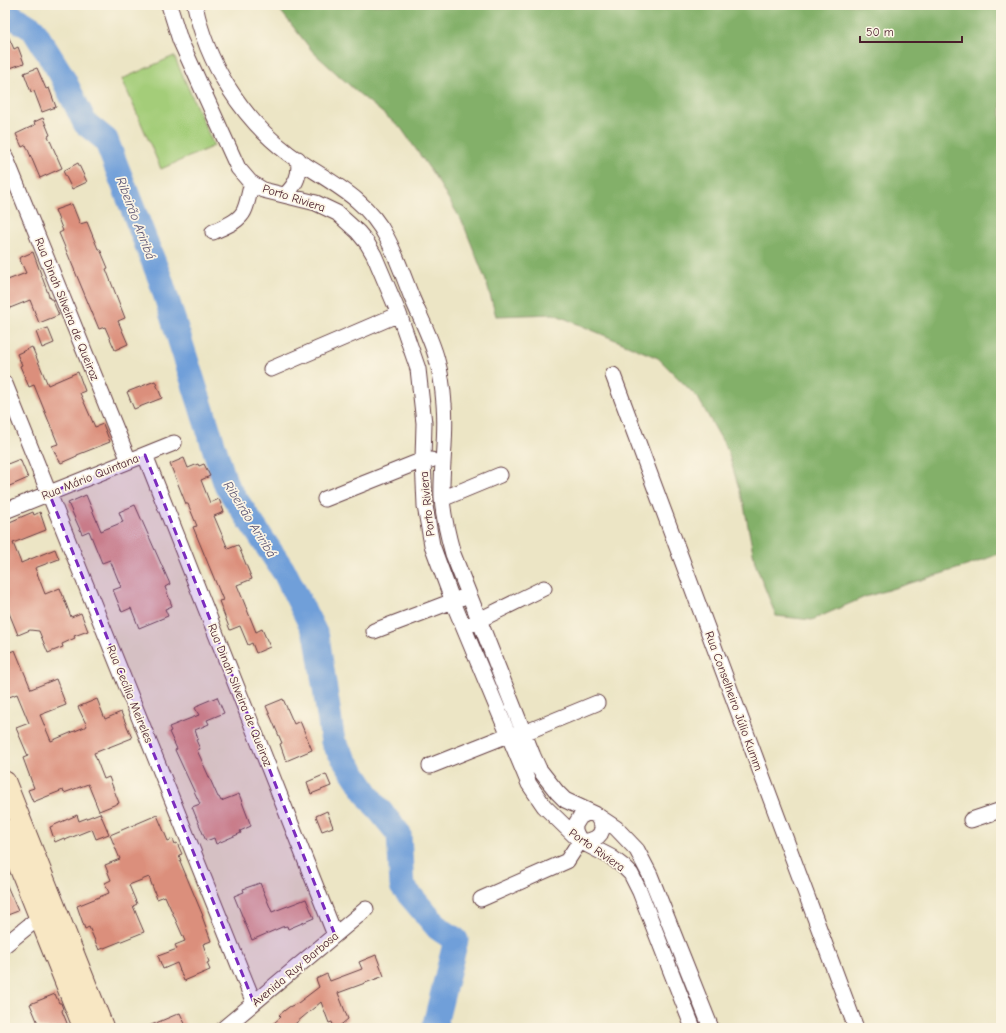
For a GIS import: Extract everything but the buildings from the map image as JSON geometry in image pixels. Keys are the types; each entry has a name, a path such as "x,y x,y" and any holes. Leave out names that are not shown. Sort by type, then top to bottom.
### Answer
{"main road":[{"path":"5,782 84,1028"},
{"path":"5,830 47,911 103,1028"}],"street":[{"name":"Porto Riviera","path":"169,5 180,40 238,168 252,183 263,190 305,200 327,208 343,218 358,232 374,255 399,314 418,369 424,423 423,460 425,506 428,529 437,560 453,602 524,773 536,795 554,817 580,841 614,859 631,874 640,892 693,1028"},
{"name":"Porto Riviera","path":"195,5 208,47 216,65 237,99 261,129 290,154 347,191 375,218 388,239 437,359 444,403 445,441 442,498 448,539 478,621 539,769 557,792 569,802 595,814 616,828 637,850 650,875 711,1028"},
{"name":"Rua Dinah Silveira de Queiroz","path":"5,156 129,461"},
{"path":"285,195 295,185 299,167 298,159"},
{"path":"213,232 242,215 252,183"},
{"path":"271,369 399,314"},
{"name":"Rua Conselheiro Júlio Kumm","path":"613,375 856,1028"},
{"name":"Rua Cecília Meireles","path":"5,384 254,1003"},
{"name":"Rua Mário Quintana","path":"5,511 174,443"},
{"name":"Rua Dinah Silveira de Queiroz","path":"145,455 336,935"},
{"path":"325,498 423,460 444,460"},
{"path":"442,498 500,475"},
{"path":"464,627 544,588"},
{"path":"374,630 453,602 468,595"},
{"path":"430,766 508,735 524,733 597,703"},
{"path":"971,820 1001,810"},
{"path":"481,900 567,861 580,841 574,827 578,820 584,814 595,814"},
{"name":"Avenida Ruy Barbosa","path":"224,1028 366,909"},
{"path":"5,945 47,911"},
{"path":"659,941 674,935"}],"highlighted area":[{"path":"145,455 335,935 254,1003 49,493"}],"green space":[{"path":"276,5 1001,5 1001,553 973,564 865,597 812,620 776,616 755,563 744,505 727,449 698,398 658,358 554,314 496,316 486,281 463,223 434,175 401,128 357,92 313,52"},
{"path":"174,56 214,146 161,169 122,79"}],"waterway":[{"name":"Ribeirão Ariribá","path":"5,12 33,29 61,74 85,123 106,140 161,281 226,485 285,573 317,637 333,742 372,801 399,834 402,886 438,928 456,940 434,1028"}]}
